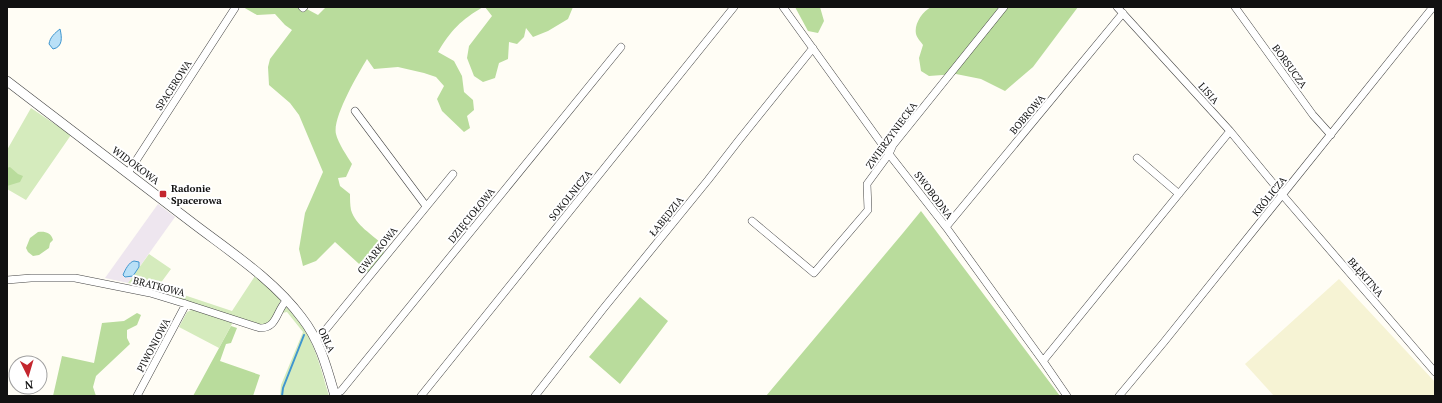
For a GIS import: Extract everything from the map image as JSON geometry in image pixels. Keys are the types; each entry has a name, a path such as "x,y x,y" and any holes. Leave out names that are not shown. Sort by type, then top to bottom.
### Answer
{"street":[{"name":"SOKOLNICZA","path":"422,396 734,7"},
{"name":"SWOBODNA","path":"783,7 889,154 946,227 1044,361 1067,396"},
{"name":"ZWIERZYNIECKA","path":"752,221 814,273 868,210 867,184 889,154 893,145 1004,7"},
{"name":"LISIA","path":"1117,7 1230,131 1283,194"},
{"name":"BORSUCZA","path":"1235,7 1313,115 1330,135"},
{"name":"KRÓLICZA","path":"1119,396 1433,7"},
{"name":"SPACEROWA","path":"128,173 235,8"},
{"name":"BOBROWA","path":"946,227 1123,13"},
{"name":"DZIĘCIOŁOWA","path":"335,395 340,391 621,47"},
{"name":"ŁABĘDZIA","path":"535,396 812,48"},
{"name":"WIDOKOWA","path":"7,81 240,259 287,300"},
{"path":"355,111 426,206"},
{"path":"1044,361 1230,131"},
{"path":"1137,158 1179,194"},
{"name":"GWARKOWA","path":"316,338 322,333 453,174"},
{"name":"BŁĘKITNA","path":"1283,194 1435,372"},
{"name":"BRATKOWA","path":"7,280 31,278 75,278 150,293 260,328 267,328 275,321 282,305 287,300"},
{"name":"ORLA","path":"287,300 316,338 335,395"},
{"name":"PIWONIOWA","path":"137,396 186,304"}],"shaded area":[{"path":"158,204 175,217 128,283 105,278"},
{"path":"1339,279 1435,382 1435,396 1274,396 1245,364"}],"green space":[{"path":"243,7 303,7 318,15 326,7 483,7 457,26 438,52 454,61 462,76 464,92 473,100 474,110 467,116 470,128 464,132 442,111 437,99 444,86 436,77 398,67 374,69 367,59 352,85 342,107 336,127 336,134 352,164 346,177 338,178 340,186 350,194 350,204 353,216 383,245 384,257 369,273 335,242 316,261 303,266 299,249 305,213 323,172 299,115 290,103 269,85 268,67 270,59 292,30 275,14 257,15"},
{"path":"485,7 573,7 568,19 548,31 533,37 526,28 524,37 517,44 509,42 508,59 499,63 495,78 483,82 474,76 467,58 469,46 492,16"},
{"path":"795,7 820,7 824,21 818,33 808,31"},
{"path":"931,7 1078,7 1033,67 1005,91 981,79 956,74 929,76 921,71 919,58 923,45 918,38 916,26 922,15"},
{"path":"31,108 71,135 26,200 7,189 7,150"},
{"path":"10,167 18,174 23,176 20,182 7,186 7,168"},
{"path":"921,211 1060,396 766,396 903,233"},
{"path":"38,232 51,235 53,240 50,243 49,248 39,255 33,256 26,248 30,238"},
{"path":"149,254 171,269 157,288 128,283"},
{"path":"255,276 271,289 281,300 273,318 264,326 172,296 172,292 181,294 232,311"},
{"path":"640,297 668,321 620,384 589,357"},
{"path":"284,305 294,314 308,335 318,359 329,396 280,396 281,385 303,332 287,312 282,313"},
{"path":"194,309 233,322 219,348 179,327 187,312"},
{"path":"137,313 141,315 137,325 127,330 127,338 130,344 96,376 93,387 96,396 53,396 62,356 94,363 102,323 124,321"},
{"path":"231,326 237,328 231,343 226,344 220,361 260,375 253,396 193,396"}],"water":[{"path":"60,29 60,44 53,49 49,44 50,39"},
{"path":"134,261 139,262 139,267 133,276 125,277 123,275 126,269 130,263"}],"waterway":[{"path":"282,396 283,388 304,335"}],"place":[{"name":"Radonie Spacerowa","path":"163,194"}]}
